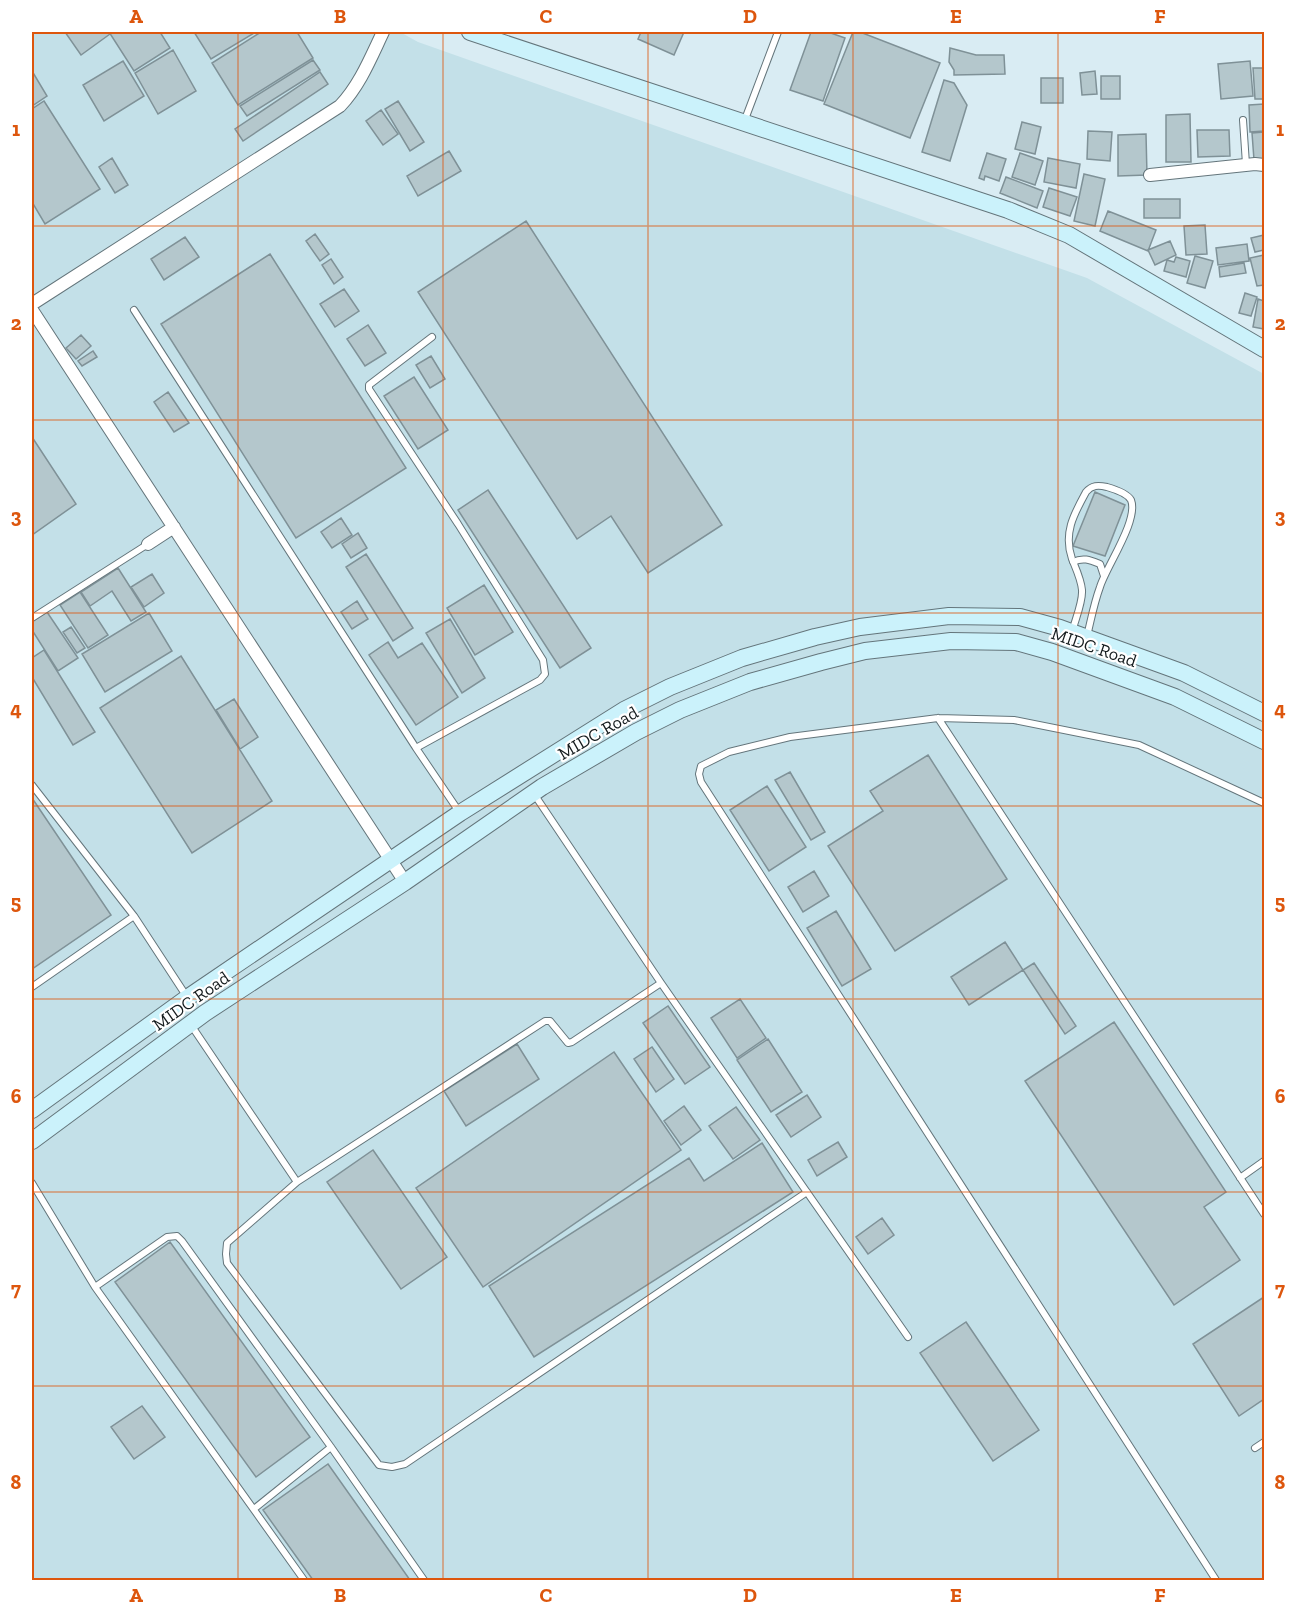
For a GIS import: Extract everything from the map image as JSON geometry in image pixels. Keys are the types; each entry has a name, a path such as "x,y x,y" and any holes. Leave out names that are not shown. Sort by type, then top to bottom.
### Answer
{"main road":[{"path":"470,32 1008,210 1069,235 1264,349"},
{"name":"MIDC Road","path":"32,1110 188,998 460,813 624,710 670,687 742,658 814,637 860,627 949,616 1020,617 1079,635 1184,673 1264,713"},
{"name":"MIDC Road","path":"32,1142 190,1024 405,882 533,794 636,732 680,710 750,682 864,651 951,641 1016,642 1052,652 1174,696 1264,741"}],"street":[{"path":"32,303 340,106 358,83 383,32"},
{"path":"1149,175 1264,165"},
{"path":"32,310 405,882"},
{"path":"148,544 174,527"}],"lane":[{"path":"744,122 778,32"},
{"path":"1243,120 1246,165"},
{"path":"134,310 460,813"},
{"path":"416,748 540,680 544,674 543,660 458,524 369,390 369,385 432,337"},
{"path":"1090,487 1106,487 1126,494 1131,499 1130,522 1079,635 1083,593 1068,543 1068,532 1090,487"},
{"path":"32,618 148,544"},
{"path":"1073,562 1079,559 1100,564 1104,576"},
{"path":"938,718 1264,1214"},
{"path":"1216,1581 701,782 699,774 701,766 729,752 790,737 938,718 1014,720 1139,745 1264,803"},
{"path":"32,784 134,916 188,998"},
{"path":"533,794 908,1336"},
{"path":"32,987 134,916"},
{"path":"662,983 572,1042 568,1043 550,1021 545,1021 297,1182 227,1243 227,1263 379,1465 392,1467 405,1464 807,1192"},
{"path":"190,1024 297,1182"},
{"path":"1240,1178 1264,1161"},
{"path":"32,1183 95,1287 304,1581"},
{"path":"95,1287 167,1238 177,1236 331,1447 424,1581"},
{"path":"1255,1448 1264,1442"},
{"path":"254,1509 331,1447"}],"shaded area":[{"path":"32,32 400,32 418,42 1087,278 1264,374 1264,1580 32,1580"}],"building":[{"path":"65,32 108,32 110,34 81,55"},
{"path":"109,32 160,32 170,48 134,71"},
{"path":"194,32 256,32 211,59"},
{"path":"261,32 297,32 313,58 238,105 212,63"},
{"path":"641,32 684,32 674,55 638,39"},
{"path":"811,32 828,32 845,38 823,101 790,90"},
{"path":"853,32 860,32 940,63 910,138 824,104"},
{"path":"950,48 976,55 1004,55 1005,74 954,75 949,62"},
{"path":"173,50 196,91 158,114 135,73"},
{"path":"313,60 320,70 247,116 240,106"},
{"path":"123,61 144,96 104,121 83,85"},
{"path":"1250,61 1253,96 1221,99 1218,64"},
{"path":"1253,68 1264,68 1264,99 1255,99"},
{"path":"32,71 47,96 32,106"},
{"path":"1095,71 1097,94 1082,95 1080,73"},
{"path":"320,72 328,84 243,141 235,129"},
{"path":"1101,76 1120,76 1120,99 1101,99"},
{"path":"1041,78 1063,78 1063,103 1041,103"},
{"path":"944,80 954,83 967,105 950,161 922,152"},
{"path":"44,101 100,189 45,224 32,202 32,109"},
{"path":"398,101 424,142 410,151 385,109"},
{"path":"1264,104 1264,131 1250,132 1249,105"},
{"path":"381,110 398,134 383,145 366,121"},
{"path":"1190,114 1191,162 1166,162 1166,115"},
{"path":"1022,122 1041,127 1035,154 1015,149"},
{"path":"1197,130 1229,130 1230,156 1198,157"},
{"path":"1088,131 1112,132 1110,161 1087,159"},
{"path":"1264,132 1264,159 1254,160 1252,133"},
{"path":"1146,134 1147,175 1118,176 1118,135"},
{"path":"449,151 461,171 418,196 407,176"},
{"path":"987,153 1006,159 999,181 985,176 984,180 979,178"},
{"path":"1020,153 1043,161 1035,185 1012,177"},
{"path":"112,158 128,185 115,193 99,167"},
{"path":"1048,158 1080,164 1076,188 1044,182"},
{"path":"1084,174 1105,179 1095,226 1074,221"},
{"path":"1006,177 1043,191 1037,208 1000,193"},
{"path":"1049,188 1077,197 1070,216 1043,207"},
{"path":"1144,199 1180,199 1180,218 1144,218"},
{"path":"1108,211 1156,230 1148,251 1100,231"},
{"path":"526,221 722,525 648,573 611,516 577,539 418,292"},
{"path":"1205,225 1207,254 1186,255 1184,226"},
{"path":"315,234 329,254 320,261 306,241"},
{"path":"1264,235 1264,250 1255,252 1251,238"},
{"path":"185,237 199,257 164,280 151,259"},
{"path":"1170,241 1176,255 1155,265 1148,250"},
{"path":"1247,244 1249,261 1218,265 1216,248"},
{"path":"270,254 406,468 296,538 161,324"},
{"path":"1264,255 1264,285 1257,286 1250,258"},
{"path":"1195,256 1213,261 1205,288 1187,283"},
{"path":"1176,257 1190,261 1186,277 1164,271 1167,260 1174,262"},
{"path":"331,259 343,277 334,284 322,265"},
{"path":"1244,263 1246,273 1220,277 1219,267"},
{"path":"344,289 359,311 335,327 320,304"},
{"path":"1245,293 1257,297 1251,316 1239,313"},
{"path":"1258,299 1264,301 1264,329 1253,327"},
{"path":"368,325 386,353 365,366 347,339"},
{"path":"81,335 91,346 76,359 66,348"},
{"path":"93,351 97,357 82,366 78,361"},
{"path":"431,356 445,379 430,388 416,365"},
{"path":"414,377 448,430 418,449 384,396"},
{"path":"168,392 189,423 174,432 154,402"},
{"path":"32,437 76,504 32,535"},
{"path":"488,490 591,648 560,668 458,510"},
{"path":"1095,492 1125,505 1105,556 1073,546"},
{"path":"341,518 352,535 332,548 321,532"},
{"path":"358,533 367,548 351,558 342,544"},
{"path":"366,554 413,628 393,641 346,567"},
{"path":"118,568 146,612 131,621 112,591 90,606 81,592"},
{"path":"152,574 164,593 144,607 131,587"},
{"path":"484,585 513,632 475,655 447,608"},
{"path":"80,592 108,635 88,648 60,605"},
{"path":"357,601 368,619 352,629 341,612"},
{"path":"47,612 78,658 58,671 32,630 32,622"},
{"path":"149,613 172,651 105,692 82,654"},
{"path":"450,619 485,678 462,693 426,633"},
{"path":"71,627 85,648 77,653 63,632"},
{"path":"388,642 398,658 422,643 458,697 416,725 369,655"},
{"path":"44,650 95,732 73,745 32,677 32,658"},
{"path":"181,656 272,801 192,853 100,708"},
{"path":"234,699 258,737 240,749 216,710"},
{"path":"928,755 1007,879 895,951 828,846 883,811 870,791"},
{"path":"790,772 825,832 811,840 775,780"},
{"path":"767,786 806,847 769,871 730,810"},
{"path":"32,798 111,915 32,969"},
{"path":"814,871 829,896 803,912 788,887"},
{"path":"836,911 871,969 842,986 807,928"},
{"path":"1005,942 1023,970 969,1005 951,977"},
{"path":"1034,963 1076,1026 1065,1034 1023,970"},
{"path":"740,999 766,1038 737,1058 711,1018"},
{"path":"668,1006 710,1067 685,1084 643,1023"},
{"path":"1114,1022 1226,1192 1204,1207 1240,1260 1174,1305 1025,1081"},
{"path":"768,1039 802,1092 771,1112 737,1060"},
{"path":"517,1044 539,1079 466,1126 444,1091"},
{"path":"652,1047 674,1079 656,1092 634,1059"},
{"path":"614,1052 681,1150 483,1287 416,1188"},
{"path":"807,1095 821,1117 791,1137 776,1115"},
{"path":"684,1106 701,1130 681,1145 664,1121"},
{"path":"736,1107 760,1140 733,1159 709,1126"},
{"path":"838,1142 847,1157 817,1176 808,1160"},
{"path":"762,1143 793,1192 534,1357 489,1286 689,1158 704,1181"},
{"path":"373,1150 447,1257 401,1289 327,1182"},
{"path":"882,1218 894,1235 868,1254 856,1237"},
{"path":"170,1242 310,1437 256,1477 115,1282"},
{"path":"1264,1297 1264,1399 1239,1416 1193,1344"},
{"path":"966,1322 1039,1430 993,1461 920,1353"},
{"path":"142,1406 165,1437 134,1459 111,1427"},
{"path":"328,1464 410,1580 313,1580 263,1510"}]}
